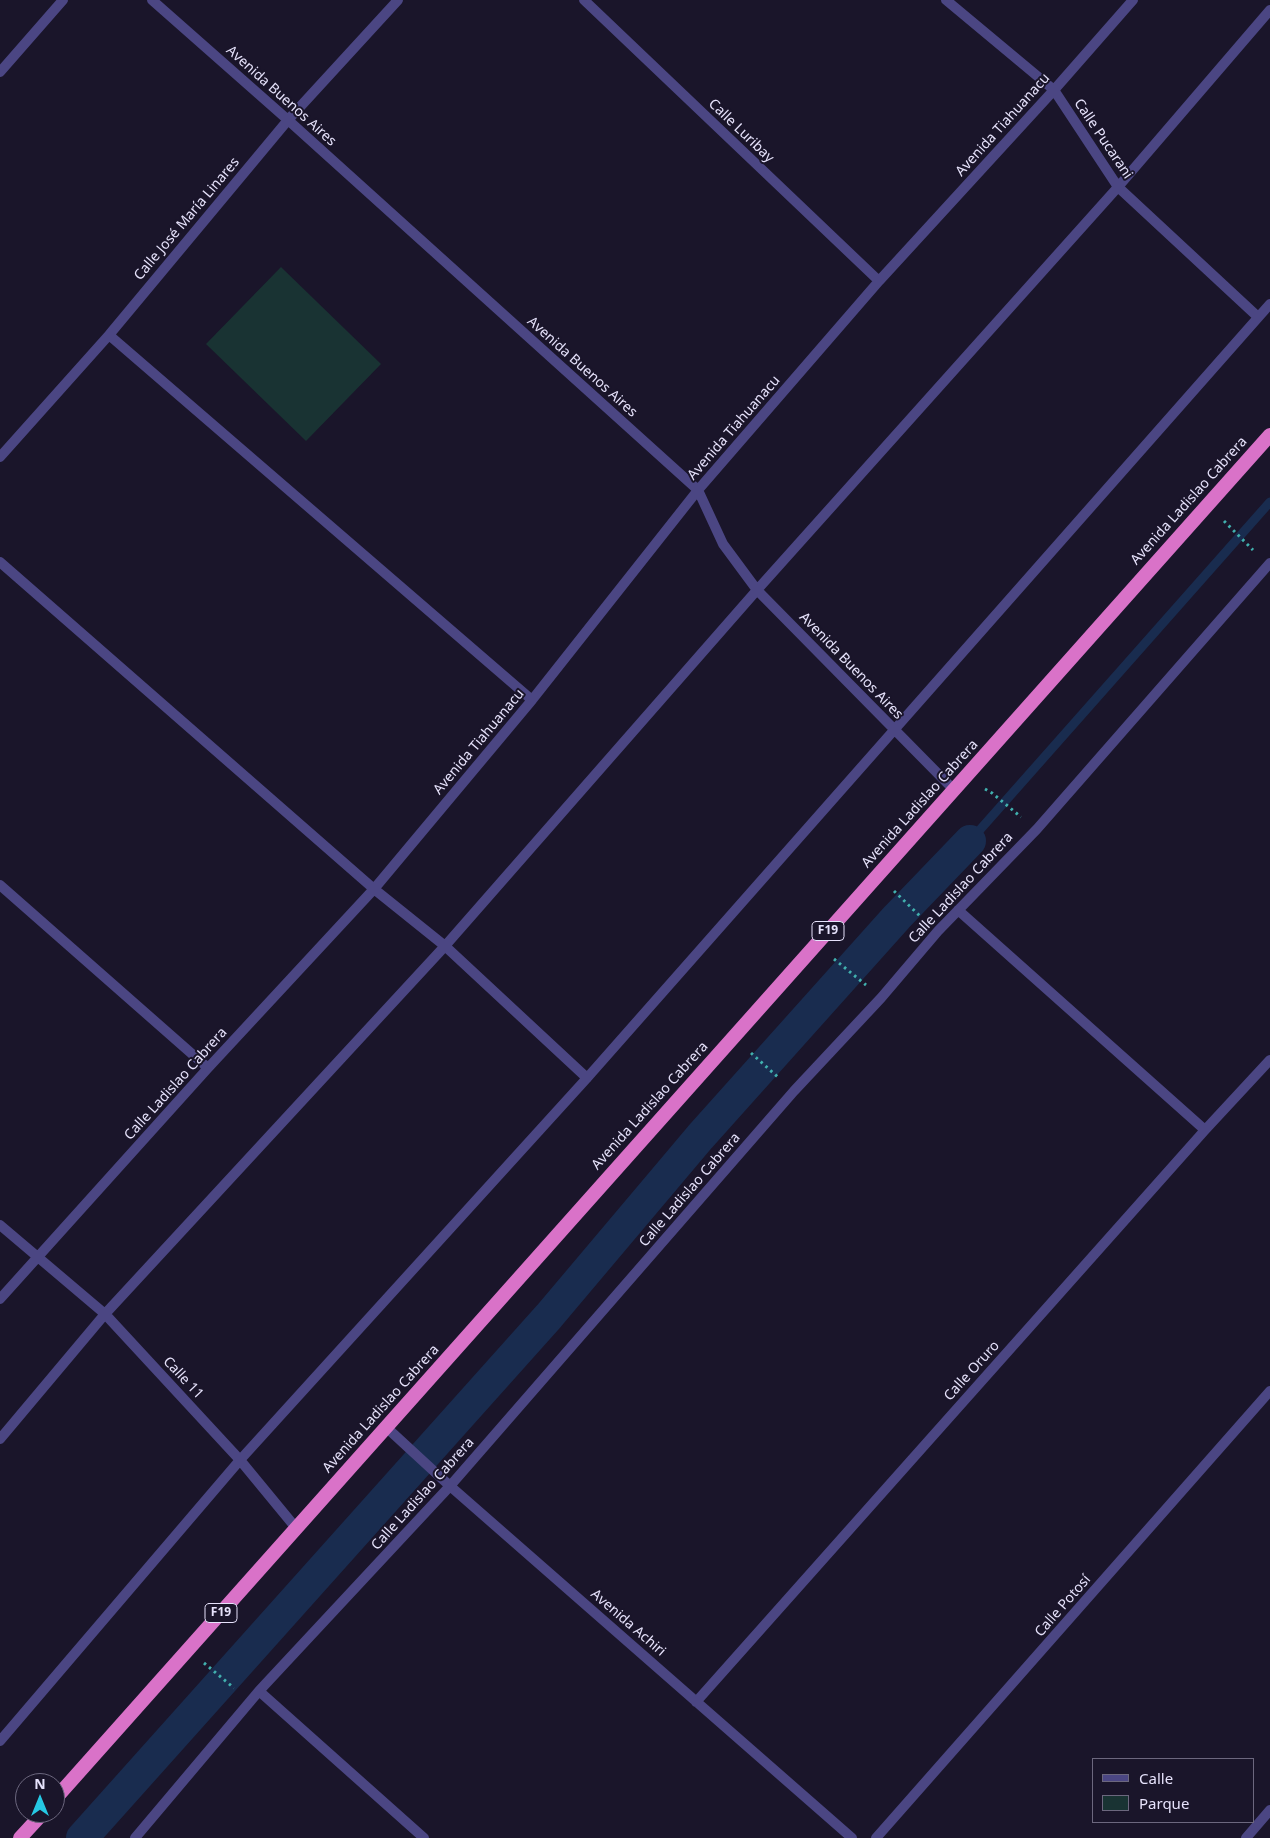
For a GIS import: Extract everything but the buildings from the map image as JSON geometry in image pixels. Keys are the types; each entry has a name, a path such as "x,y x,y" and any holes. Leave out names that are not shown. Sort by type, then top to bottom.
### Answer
{"highway":[{"name":"Avenida Ladislao Cabrera","path":"65,1788 1270,435"},
{"path":"20,1838 34,1823"}],"street":[{"path":"0,72 63,0"},
{"name":"Avenida Buenos Aires","path":"152,0 288,120 698,490 723,544 757,590 954,790"},
{"name":"Calle José María Linares","path":"0,457 109,335 288,120 398,0"},
{"name":"Calle Luribay","path":"584,0 879,281"},
{"name":"Calle Pucarani","path":"946,0 1054,90 1118,187 1258,317"},
{"name":"Avenida Tiahuanacu","path":"374,889 532,700 698,490 879,281 1054,90 1133,0"},
{"path":"0,1439 105,1314 445,946 757,590 1118,187 1270,10"},
{"path":"0,1741 240,1460 587,1078 1270,304"},
{"path":"109,335 532,700"},
{"path":"0,562 374,889 445,946 587,1078"},
{"name":"Calle Ladislao Cabrera","path":"135,1838 260,1691 450,1486 794,1091 881,998 958,910 1037,828 1270,563"},
{"path":"0,885 208,1068"},
{"name":"Calle Ladislao Cabrera","path":"0,1299 208,1068 374,889"},
{"path":"958,910 1205,1130"},
{"name":"Calle Oruro","path":"696,1702 1205,1130 1270,1060"},
{"name":"Calle 11","path":"0,1225 105,1314 240,1460 296,1528"},
{"name":"Calle Potosí","path":"876,1838 1270,1391"},
{"name":"Avenida Achiri","path":"386,1428 852,1838"},
{"path":"260,1691 424,1838"},
{"path":"1246,1838 1270,1810"}],"path":[{"path":"1233,529 1250,548"},
{"path":"992,793 1019,815"},
{"path":"893,891 924,919"},
{"path":"849,971 867,986"},
{"path":"760,1061 779,1078"},
{"path":"215,1672 233,1687"}],"green space":[{"path":"281,267 381,364 306,441 206,344"}],"waterway":[{"path":"970,841 1270,502"},
{"path":"82,1838 549,1316 700,1137 897,917 970,841"}]}
